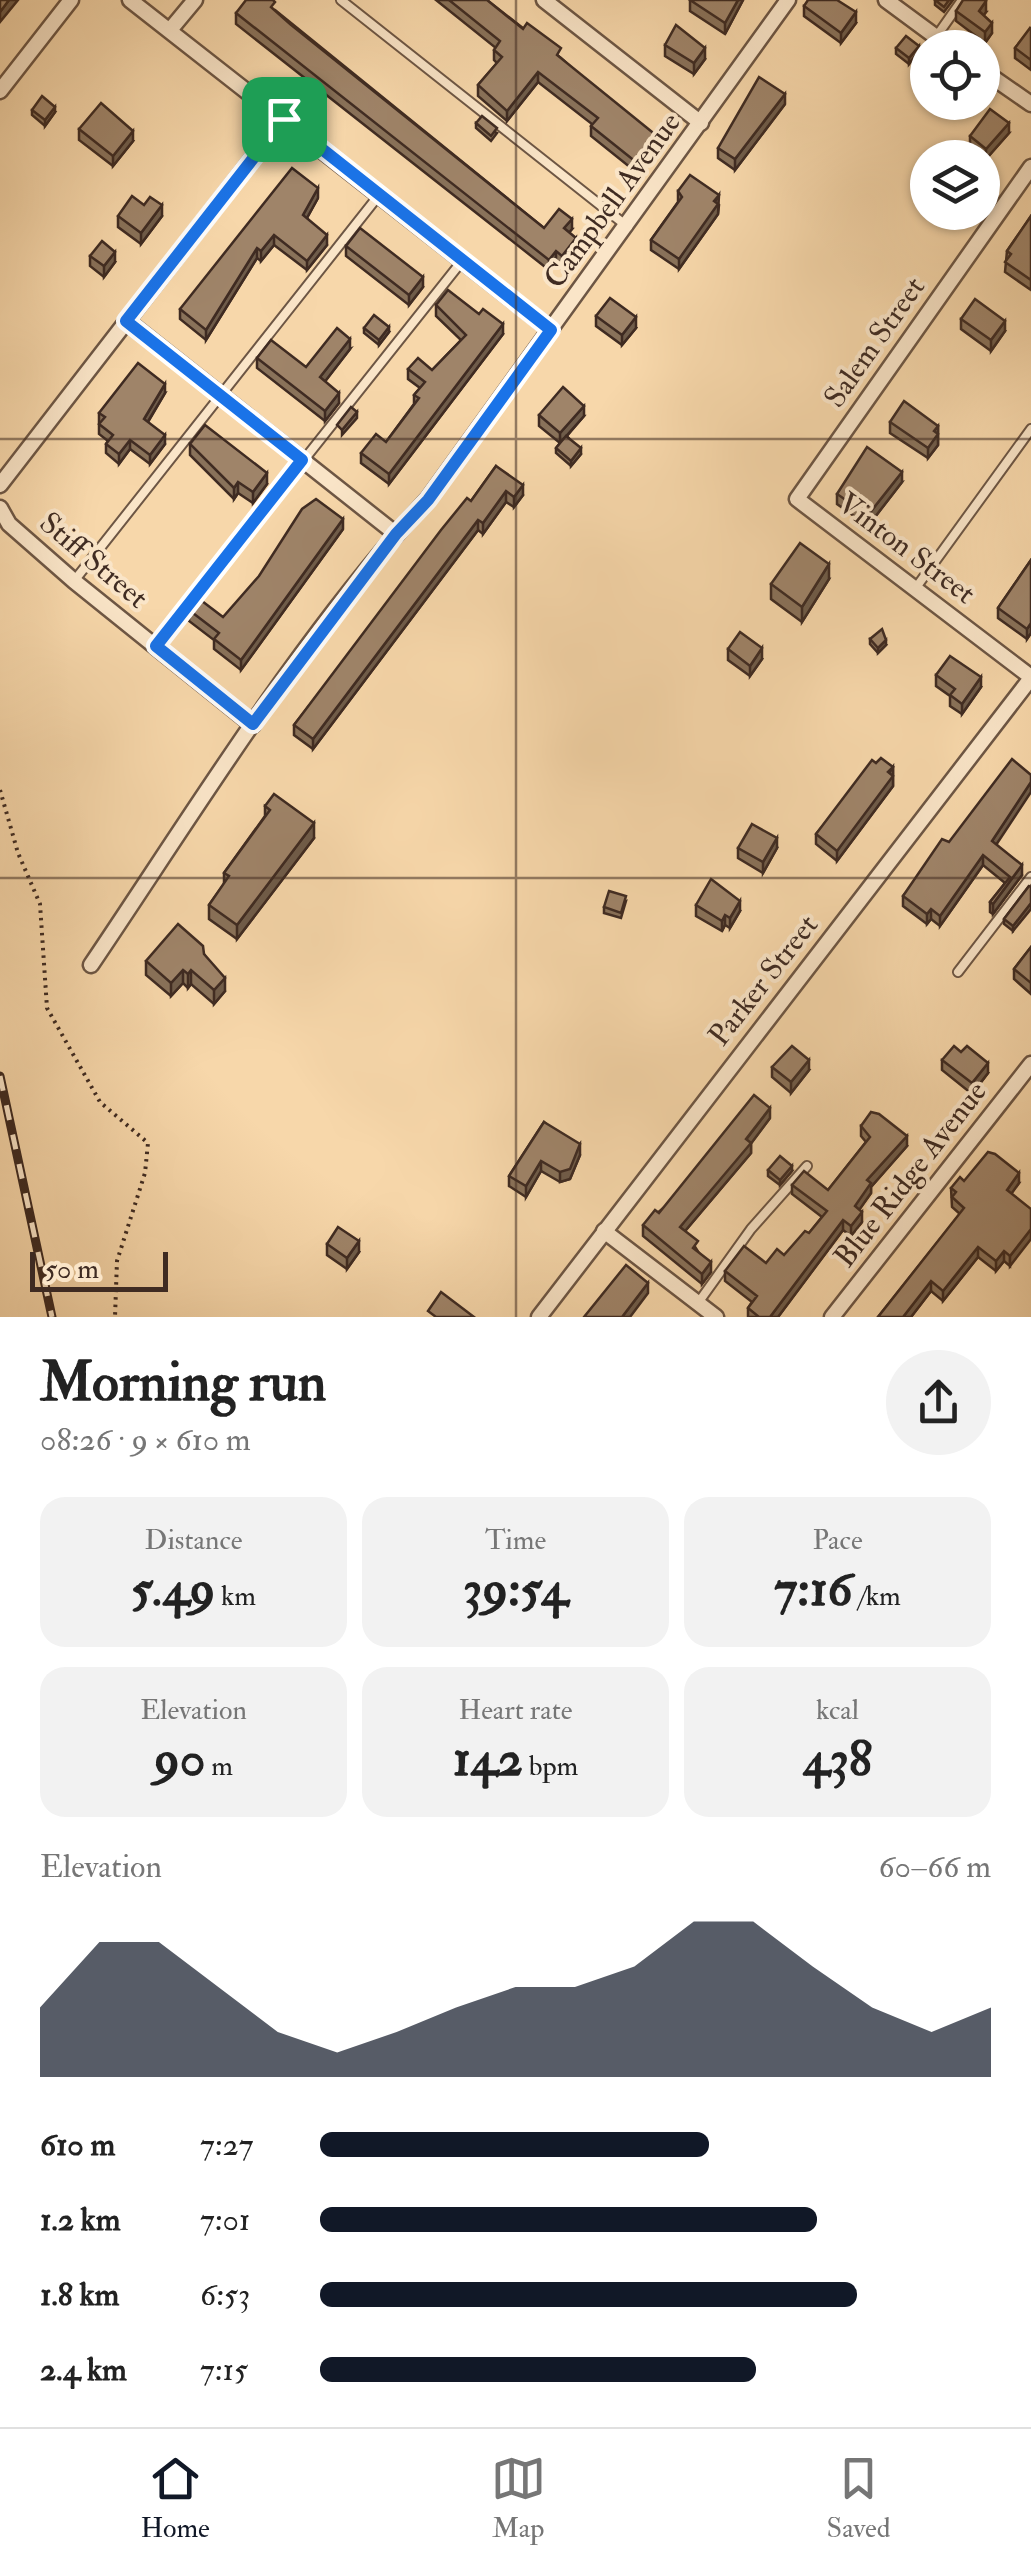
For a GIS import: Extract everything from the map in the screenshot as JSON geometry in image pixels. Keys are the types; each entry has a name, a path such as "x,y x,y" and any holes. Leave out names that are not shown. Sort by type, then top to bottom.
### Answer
{"street":[{"path":"0,91 72,0"},
{"path":"130,0 551,330"},
{"path":"170,30 195,0"},
{"path":"544,0 701,124"},
{"name":"Campbell Avenue","path":"92,965 253,724 396,534 428,500 788,0"},
{"path":"886,0 927,30"},
{"path":"1000,82 1031,104"},
{"path":"0,486 284,119"},
{"name":"Salem Street","path":"797,499 1031,166"},
{"path":"126,321 396,534"},
{"name":"Vinton Street","path":"797,499 1031,677"},
{"name":"Stiff Street","path":"0,508 8,524 253,724"},
{"name":"Parker Street","path":"539,1317 1031,677"},
{"name":"Blue Ridge Avenue","path":"832,1317 1031,1064"},
{"path":"604,1231 716,1317"}],"lane":[{"path":"341,0 628,227"},
{"path":"941,30 962,0"},
{"path":"74,580 379,195"},
{"path":"156,646 462,261"},
{"path":"915,589 1031,429"},
{"path":"958,972 1031,877"},
{"path":"698,1303 752,1229 807,1166"}],"path":[{"path":"0,790 18,853 40,904 47,1008 100,1102 148,1142 145,1173 117,1261 114,1317"}],"building":[{"path":"246,0 273,0 271,7 290,24 544,228 559,209 572,219 564,228 576,238 562,256 556,251 549,260 236,13"},
{"path":"449,0 487,0 523,29 527,23 561,48 557,55 657,136 636,162 591,126 598,118 538,72 507,111 478,85 502,57 494,50 500,41"},
{"path":"690,0 738,0 725,23"},
{"path":"808,0 837,0 856,12 841,33 804,6"},
{"path":"963,0 984,0 979,11 992,23 982,30 956,11"},
{"path":"676,25 705,48 694,63 665,45"},
{"path":"1031,29 1031,60 1015,48"},
{"path":"906,36 910,39 909,58 896,48"},
{"path":"759,77 785,94 735,159 718,148"},
{"path":"42,96 55,107 45,120 32,110"},
{"path":"101,103 133,131 113,156 79,129"},
{"path":"482,116 497,128 491,136 476,123"},
{"path":"1000,116 1009,123 994,140 975,140 970,136 982,120 1000,120"},
{"path":"292,168 318,188 303,215 327,235 307,261 274,235 261,251 257,248 206,330 180,309"},
{"path":"690,175 719,195 714,201 718,204 679,259 651,240 682,197 678,191"},
{"path":"132,196 144,205 150,197 162,205 141,233 118,216"},
{"path":"1031,216 1031,280 1005,262 1011,254 1007,251"},
{"path":"360,228 423,277 409,295 346,246"},
{"path":"102,241 115,252 104,266 90,256"},
{"path":"448,290 479,314 483,309 503,324 389,474 361,453 376,434 386,442 419,398 414,395 425,382 408,369 418,358 432,370 466,335 436,305"},
{"path":"610,298 636,317 622,335 596,316"},
{"path":"975,299 1005,321 991,340 961,319"},
{"path":"374,315 389,327 379,340 364,328"},
{"path":"337,328 350,339 320,377 339,393 325,411 257,358 271,340 306,367"},
{"path":"138,363 165,384 144,419 165,435 150,455 130,440 119,454 106,444 113,435 99,424 105,417 99,413"},
{"path":"563,387 584,406 560,433 539,415"},
{"path":"904,401 938,426 934,431 938,434 928,448 890,422"},
{"path":"351,407 357,412 342,430 337,425"},
{"path":"205,425 267,473 253,492 238,482 234,488 190,444"},
{"path":"566,436 581,448 571,461 556,448"},
{"path":"867,447 902,472 868,515 837,494"},
{"path":"496,466 523,485 514,497 506,491 483,523 478,520 313,739 294,725 441,530 467,498 471,501"},
{"path":"316,499 343,519 241,660 214,639 219,633 189,610 198,598 223,617 259,576 302,509"},
{"path":"800,543 829,564 802,607 771,584"},
{"path":"1031,560 1031,623 1027,629 998,608"},
{"path":"882,629 886,640 878,648 870,639"},
{"path":"740,632 762,648 750,666 728,649"},
{"path":"950,656 981,677 962,704 950,695 955,689 936,675"},
{"path":"881,758 893,767 888,772 893,776 837,851 816,834 872,760 876,763"},
{"path":"1012,759 1031,775 1031,782 992,841 1022,865 993,904 990,902 1010,877 983,855 940,916 931,909 927,914 903,896 942,839 949,842"},
{"path":"274,794 314,823 237,925 209,905 229,876 224,873 270,810 265,806"},
{"path":"752,824 777,838 763,862 738,848"},
{"path":"711,879 740,901 730,918 725,915 722,921 696,905"},
{"path":"1029,886 1031,903 1013,926 1004,919"},
{"path":"609,891 626,896 621,913 604,907"},
{"path":"178,924 203,946 204,954 225,978 214,990 191,970 188,974 183,970 171,983 146,961"},
{"path":"1031,947 1031,983 1014,969"},
{"path":"792,1046 809,1060 791,1082 772,1067"},
{"path":"954,1046 961,1052 967,1046 988,1063 972,1083 942,1060"},
{"path":"754,1095 770,1108 746,1139 751,1143 680,1227 698,1241 693,1248 711,1262 702,1274 643,1225 655,1210 659,1213"},
{"path":"871,1112 907,1136 867,1180 871,1183 855,1206 862,1212 851,1226 843,1220 770,1317 759,1317 748,1308 757,1296 725,1271 744,1246 766,1263 777,1249 784,1255 805,1231 809,1233 827,1211 792,1185 804,1171 828,1190 870,1137 861,1126"},
{"path":"544,1122 580,1144 570,1169 560,1172 541,1161 526,1186 509,1176"},
{"path":"988,1152 1019,1173 1007,1190 1031,1209 1031,1229 1010,1256 1004,1251 996,1261 978,1247 943,1291 931,1281 903,1317 878,1317 964,1208 952,1197 956,1192 951,1188 960,1177 964,1181"},
{"path":"780,1156 792,1166 780,1180 768,1170"},
{"path":"338,1227 359,1241 347,1258 327,1244"},
{"path":"626,1265 648,1283 622,1317 584,1317"},
{"path":"441,1292 474,1317 436,1317 428,1311"}],"railway":[{"path":"0,1076 52,1317"}],"route":[{"path":"284,119 551,330 428,500 396,534 253,724 156,646 302,460 126,321 284,119"}]}
